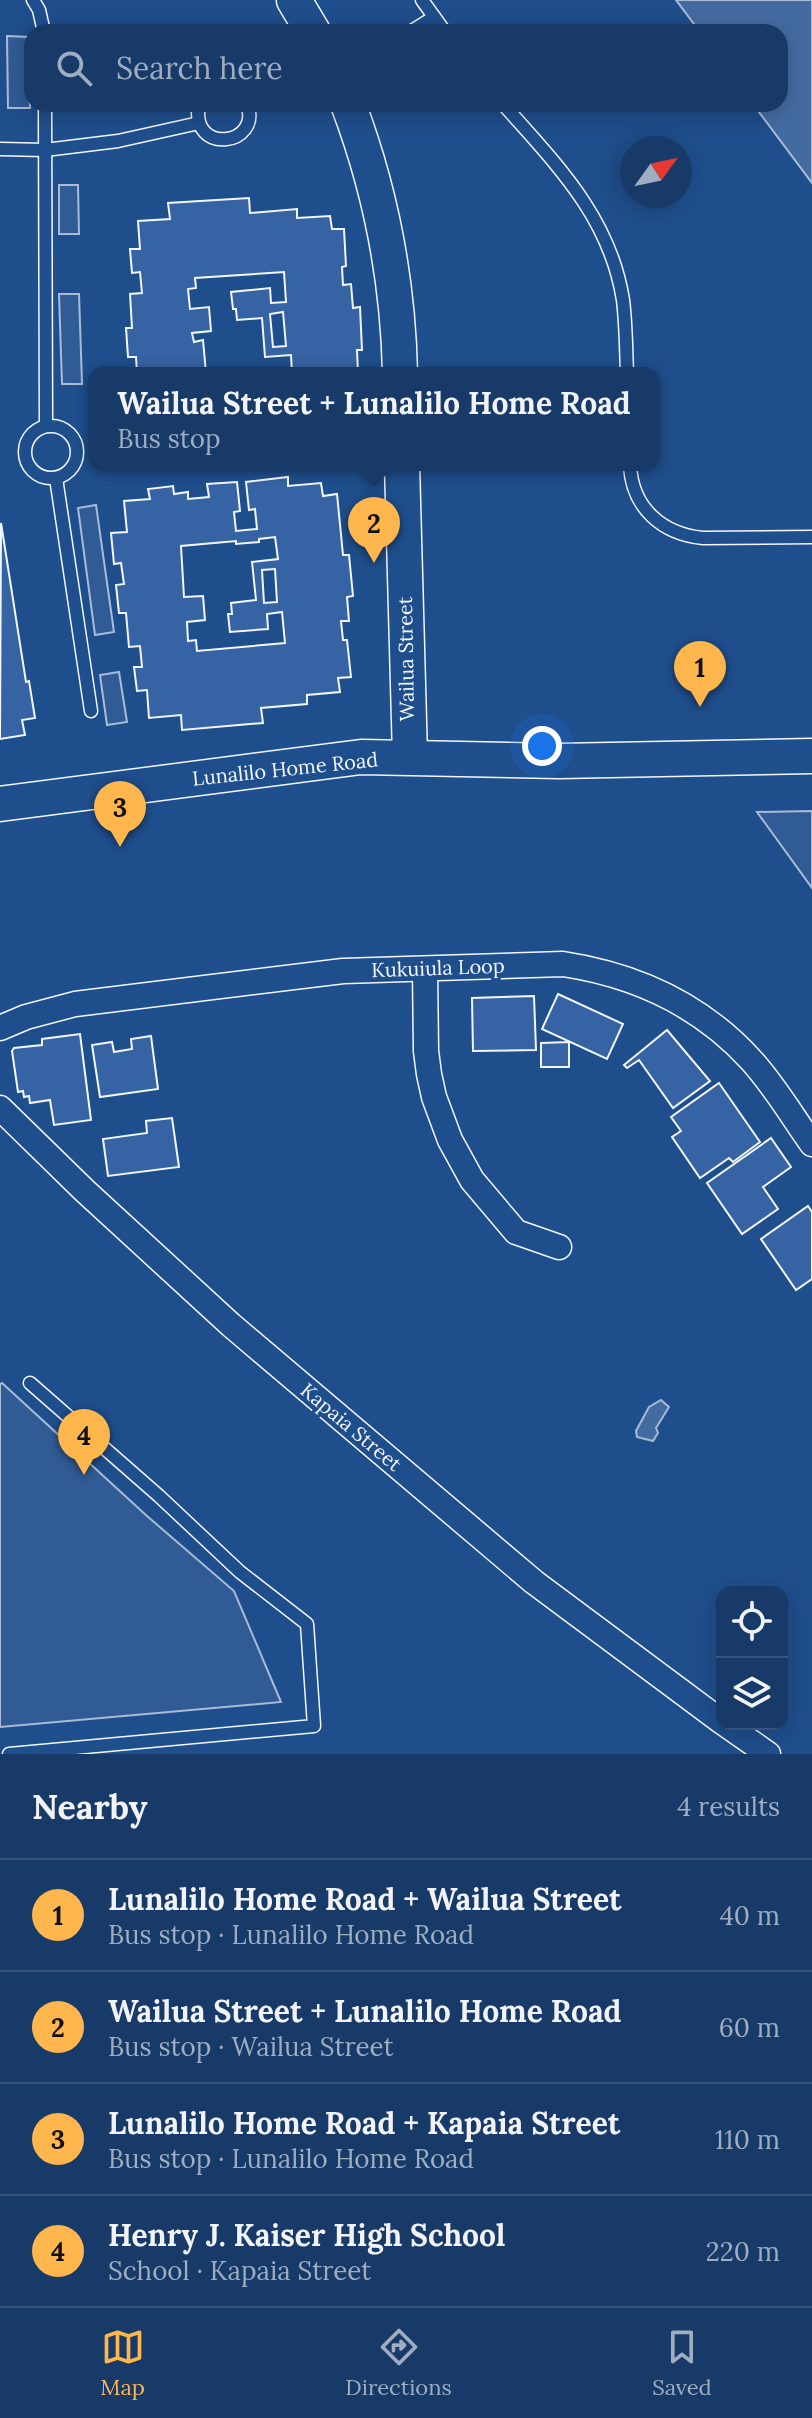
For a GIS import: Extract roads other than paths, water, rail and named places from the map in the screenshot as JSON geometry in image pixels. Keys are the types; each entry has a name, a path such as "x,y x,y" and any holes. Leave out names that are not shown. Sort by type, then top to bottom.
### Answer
{"main road":[{"path":"294,0 308,24"},
{"path":"351,112 376,188 388,240 400,367"},
{"name":"Wailua Street","path":"402,471 410,757"},
{"name":"Lunalilo Home Road","path":"0,804 361,757 559,761 812,756"}],"street":[{"name":"Kukuiula Loop","path":"0,1028 26,1017 75,1004 343,971 563,964 610,973 655,990 697,1013 734,1043 766,1079 812,1144"},
{"path":"425,970 429,1074 441,1119 455,1150 485,1198 516,1232 559,1247"},
{"name":"Kapaia Street","path":"0,1108 231,1325 534,1582 716,1717"},
{"name":"Kapaia Street","path":"734,1730 768,1754"}],"lane":[{"path":"33,0 42,24"},
{"path":"422,0 439,24"},
{"path":"423,24 434,17"},
{"path":"45,112 46,426"},
{"path":"197,112 203,131 210,137 227,140 242,133 249,112"},
{"path":"510,112 574,186 605,239 623,299 627,367"},
{"path":"0,149 45,150 118,141 199,123"},
{"path":"46,426 63,428 75,440 77,447 75,463 64,475 56,478 38,475 31,468 25,451 31,435 46,426"},
{"path":"631,471 635,492 643,507 669,530 703,538 812,537"},
{"path":"56,478 91,711"},
{"path":"9,1754 314,1726 307,1624 240,1572 30,1383"}],"place":[{"name":"Wailua Street + Lunalilo Home Road","path":"374,563"},
{"name":"Lunalilo Home Road + Wailua Street","path":"700,707"},
{"name":"Lunalilo Home Road + Kapaia Street","path":"120,847"},
{"name":"Henry J. Kaiser High School","path":"84,1475"}]}
